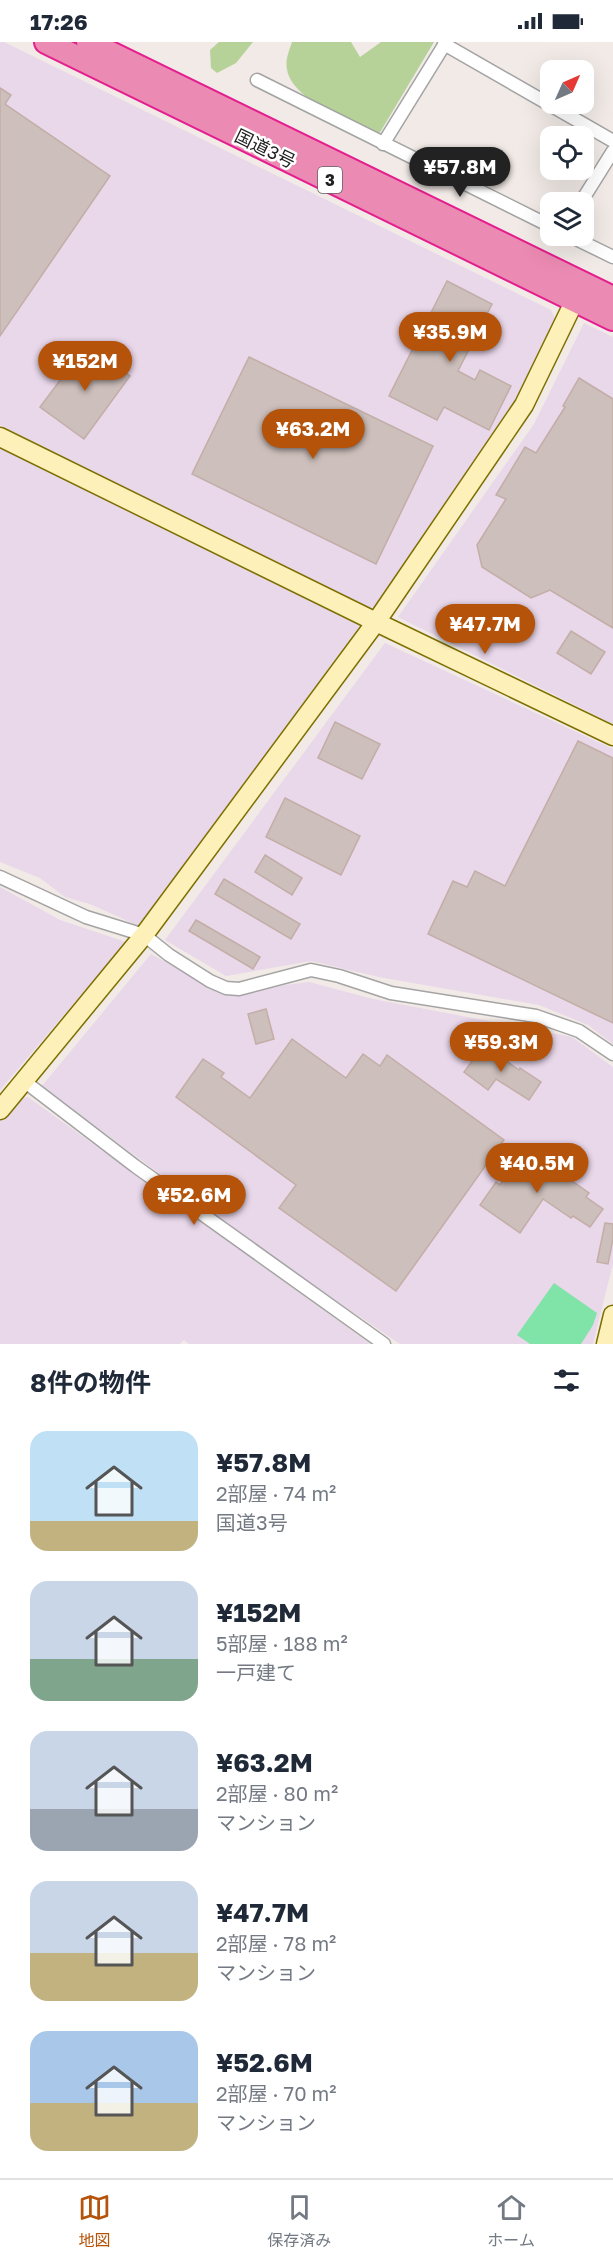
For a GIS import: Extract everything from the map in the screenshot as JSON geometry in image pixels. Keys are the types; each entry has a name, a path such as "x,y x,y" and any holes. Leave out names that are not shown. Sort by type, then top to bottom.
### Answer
{"highway":[{"name":"国道3号","path":"46,42 613,319"},
{"name":"国道3号","path":"96,44 613,298"}],"street":[{"path":"383,144 445,43 613,141"},
{"path":"256,80 540,221"},
{"path":"587,192 613,151"},
{"path":"590,246 613,257"},
{"path":"0,1110 144,935 376,622 524,405 575,300"},
{"path":"0,436 613,736"},
{"path":"0,877 86,917 144,935 169,955 210,981 226,988 239,989 311,970 339,976 391,993 536,1016 579,1030 613,1054"},
{"path":"24,1081 135,1166 384,1344"},
{"path":"606,1344 613,1315"}],"shaded area":[{"path":"0,42 551,310 556,321 513,403 377,605 369,609 0,425"},
{"path":"584,323 613,337 613,724 398,617 534,424"},
{"path":"0,448 361,624 139,926 90,904 65,897 40,878 0,862"},
{"path":"385,643 613,749 613,1044 588,1025 539,1005 379,977 311,961 226,976 165,940"},
{"path":"0,887 60,920 126,942 0,1090"},
{"path":"151,954 223,993 309,982 373,999 572,1037 613,1067 613,1263 593,1344 400,1344 260,1249 42,1086"},
{"path":"28,1097 370,1344 189,1344 184,1340 180,1344 0,1344 0,1122 21,1098"}],"green space":[{"path":"219,42 253,42 236,63 217,73 211,68 210,50"},
{"path":"292,42 351,42 360,57 381,42 434,42 379,134 325,109 299,91 287,69 287,59"},
{"path":"554,1283 597,1313 593,1325 581,1344 530,1344 517,1335"}],"building":[{"path":"0,88 11,95 5,104 110,176 0,336"},
{"path":"447,281 492,304 458,371 475,380 480,370 511,386 489,430 444,407 437,420 389,396"},
{"path":"87,344 130,376 84,439 40,407"},
{"path":"249,357 433,446 376,564 192,474"},
{"path":"579,378 613,399 613,628 550,590 531,598 482,567 477,545 506,499 496,495 525,447 536,453 565,407 563,406"},
{"path":"571,631 605,652 591,674 557,653"},
{"path":"335,722 380,744 362,779 318,758"},
{"path":"578,741 613,758 613,1023 428,934 453,881 467,887 475,871 505,886"},
{"path":"285,798 360,836 341,875 266,837"},
{"path":"265,855 302,878 292,895 255,872"},
{"path":"224,879 300,924 291,939 215,894"},
{"path":"196,920 260,957 253,969 189,931"},
{"path":"266,1009 274,1039 256,1044 248,1014"},
{"path":"292,1039 346,1078 363,1054 380,1066 387,1055 504,1140 396,1291 279,1208 296,1185 176,1097 203,1059 224,1073 221,1077 250,1098"},
{"path":"484,1045 519,1070 520,1068 541,1082 529,1100 496,1079 488,1090 464,1072"},
{"path":"525,1148 589,1193 586,1197 603,1209 590,1227 573,1216 571,1218 543,1199 520,1233 480,1205 496,1182 500,1185"},
{"path":"605,1223 613,1224 613,1239 608,1264 597,1262"}]}
